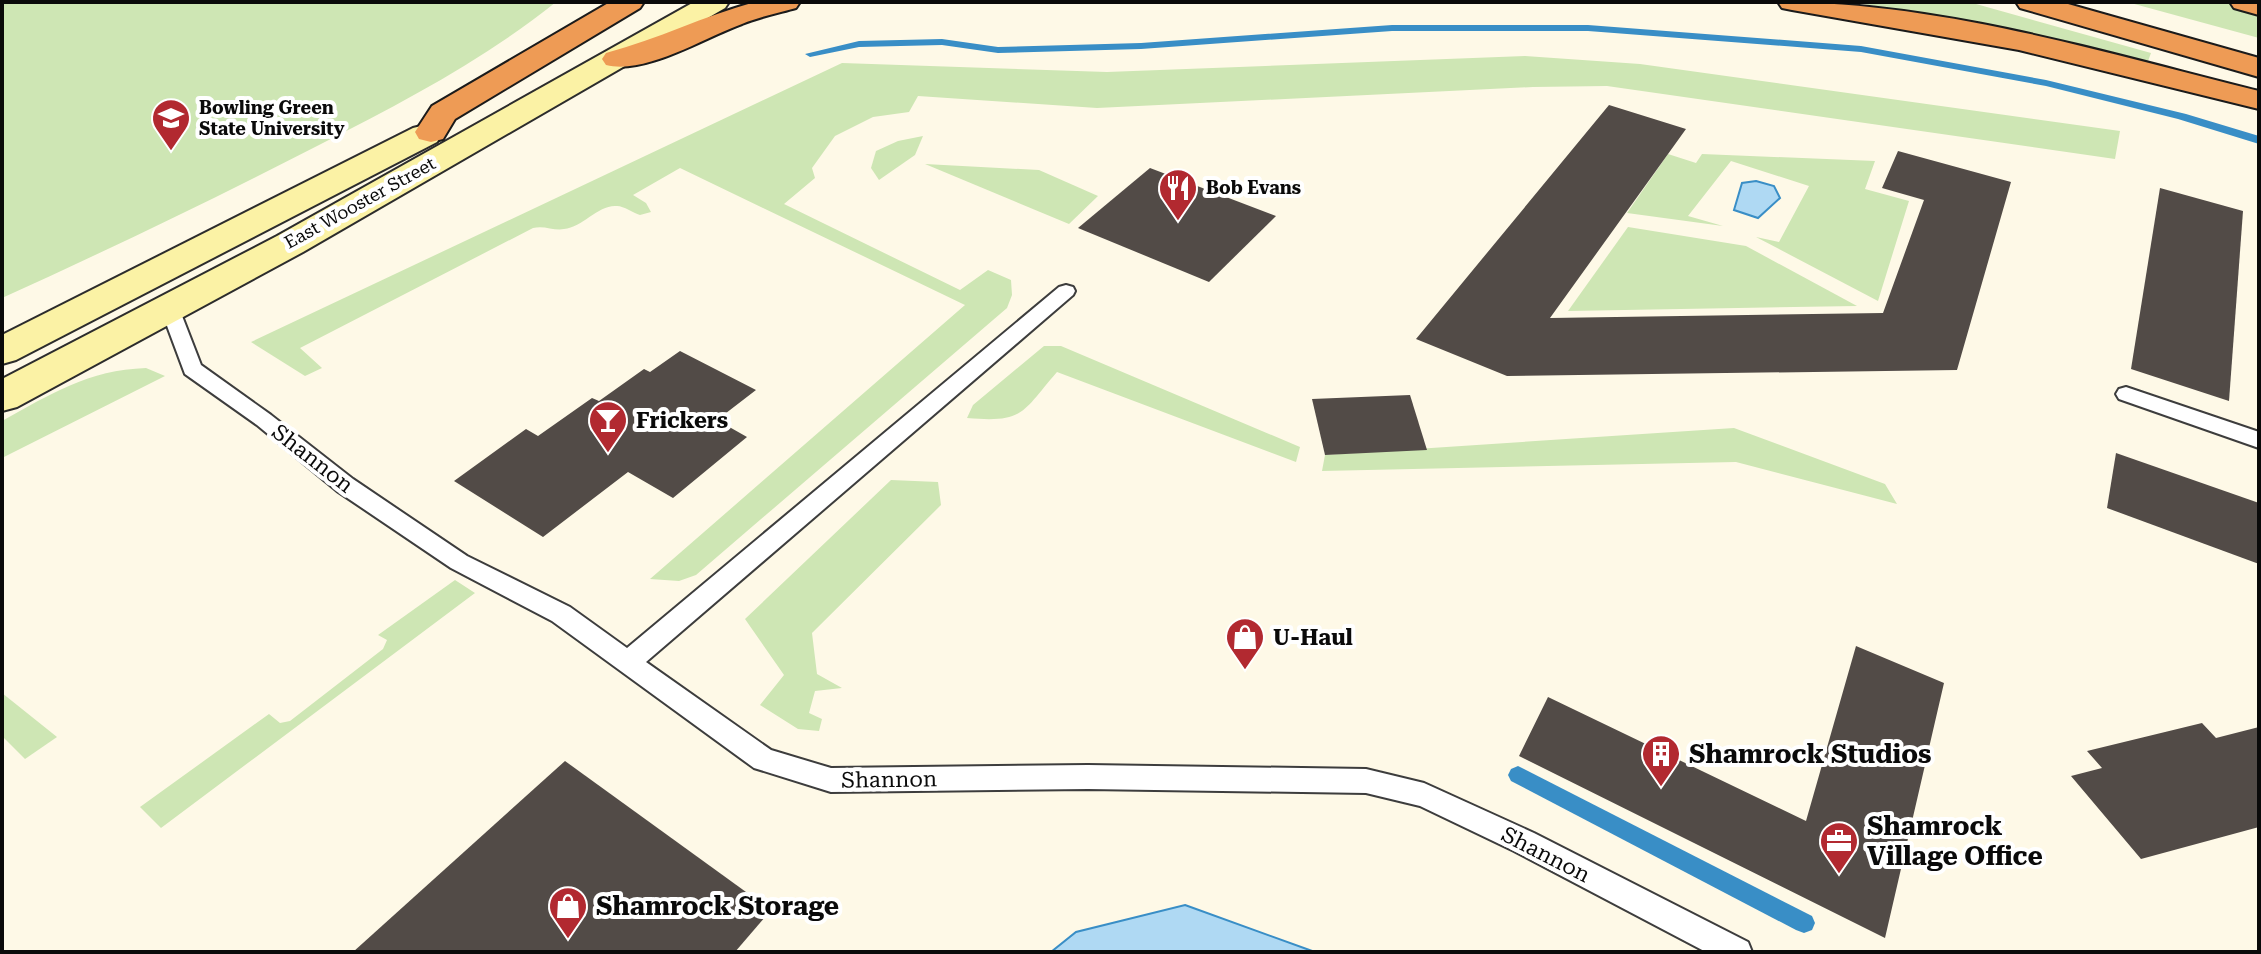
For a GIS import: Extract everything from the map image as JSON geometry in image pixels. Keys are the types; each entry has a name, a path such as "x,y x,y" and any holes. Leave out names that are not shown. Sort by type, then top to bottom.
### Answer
{"highway":[{"path":"431,132 443,113 630,2"},
{"path":"617,59 656,50 733,17 786,2"},
{"path":"1792,2 2019,41 2259,100"},
{"path":"2030,2 2259,68"},
{"path":"2244,2 2259,6"}],"main road":[{"name":"East Wooster Street","path":"2,351 564,64 675,2"},
{"name":"East Wooster Street","path":"2,397 235,272 715,2"}],"lane":[{"path":"628,662 1066,291"},
{"name":"Shannon","path":"170,307 192,369 383,511 459,562 561,614 763,760 831,780 1088,777 1366,781 1424,795 1524,842 1737,952"},
{"path":"2126,394 2259,440"}],"green space":[{"name":"Bowling Green State University","path":"2,2 556,2 472,61 382,112 202,204 2,298"},
{"path":"1851,2 1969,2 2151,53 2148,61 1975,23"},
{"path":"2127,2 2241,2 2259,7 2259,38"},
{"path":"1525,56 1640,64 2120,131 2115,159 1607,86 1097,108 918,96 909,112 873,117 835,136 812,168 815,178 784,204 960,290 988,270 1011,280 1012,295 1007,308 696,575 679,581 650,579 965,305 680,168 633,195 646,203 651,212 640,215 623,207 610,206 571,227 533,228 300,348 322,368 305,376 251,342 842,63 1107,72"},
{"path":"923,136 915,155 879,180 871,168 876,151 898,141"},
{"path":"1668,154 1696,163 1702,154 1875,161 1865,189 1909,201 1878,301 1756,237 1779,242 1809,186 1731,161 1688,216 1723,226 1627,213"},
{"path":"925,164 1039,170 1098,196 1069,224"},
{"path":"1628,227 1746,246 1857,306 1568,311"},
{"path":"1044,346 1061,346 1300,447 1296,462 1057,372 1021,412 1001,419 967,418 973,405"},
{"path":"146,368 165,376 2,458 2,421 71,385 106,373"},
{"path":"1734,428 1885,484 1897,504 1736,462 1322,471 1325,455"},
{"path":"891,480 938,482 941,505 812,633 817,674 842,688 815,691 809,713 822,719 819,731 798,729 760,705 784,675 745,619"},
{"path":"455,580 475,593 161,828 140,807 269,714 280,723 290,721 383,649 387,640 378,635"},
{"path":"2,693 57,737 25,759 2,736"}],"water":[{"path":"1756,181 1774,186 1780,198 1758,218 1734,210 1742,183"},
{"path":"1185,905 1315,952 1051,952 1076,932"}],"building":[{"path":"1609,105 1686,129 1550,318 1883,313 1924,200 1882,188 1898,151 2011,182 1957,370 1507,376 1416,339"},
{"name":"Bob Evans","path":"1150,168 1276,216 1209,282 1078,228"},
{"path":"2160,188 2243,211 2229,401 2131,369"},
{"name":"Frickers","path":"680,351 756,390 717,420 747,437 673,498 628,472 543,537 454,481 526,429 538,436 592,398 599,401 644,369 650,372"},
{"path":"1410,395 1427,450 1325,455 1312,399"},
{"path":"2116,453 2259,503 2259,564 2107,508"},
{"name":"Shamrock Studios","path":"1856,646 1944,683 1885,938 1519,756 1548,697 1806,821"},
{"path":"2202,723 2216,738 2259,727 2259,827 2141,859 2071,776 2102,768 2087,751"},
{"path":"565,761 771,910 735,952 353,952"}],"waterway":[{"path":"810,54 859,44 942,42 998,50 1141,46 1392,28 1588,28 1861,49 2046,83 2182,116 2259,140"},
{"path":"1518,775 1804,923"}],"place":[{"name":"Bowling Green State University","path":"171,152"},
{"name":"Bob Evans","path":"1178,222"},
{"name":"Frickers","path":"608,454"},
{"name":"U-Haul","path":"1245,671"},
{"name":"Shamrock Studios","path":"1661,788"},
{"name":"Shamrock Village Office","path":"1839,875"},
{"name":"Shamrock Storage","path":"568,940"}]}
